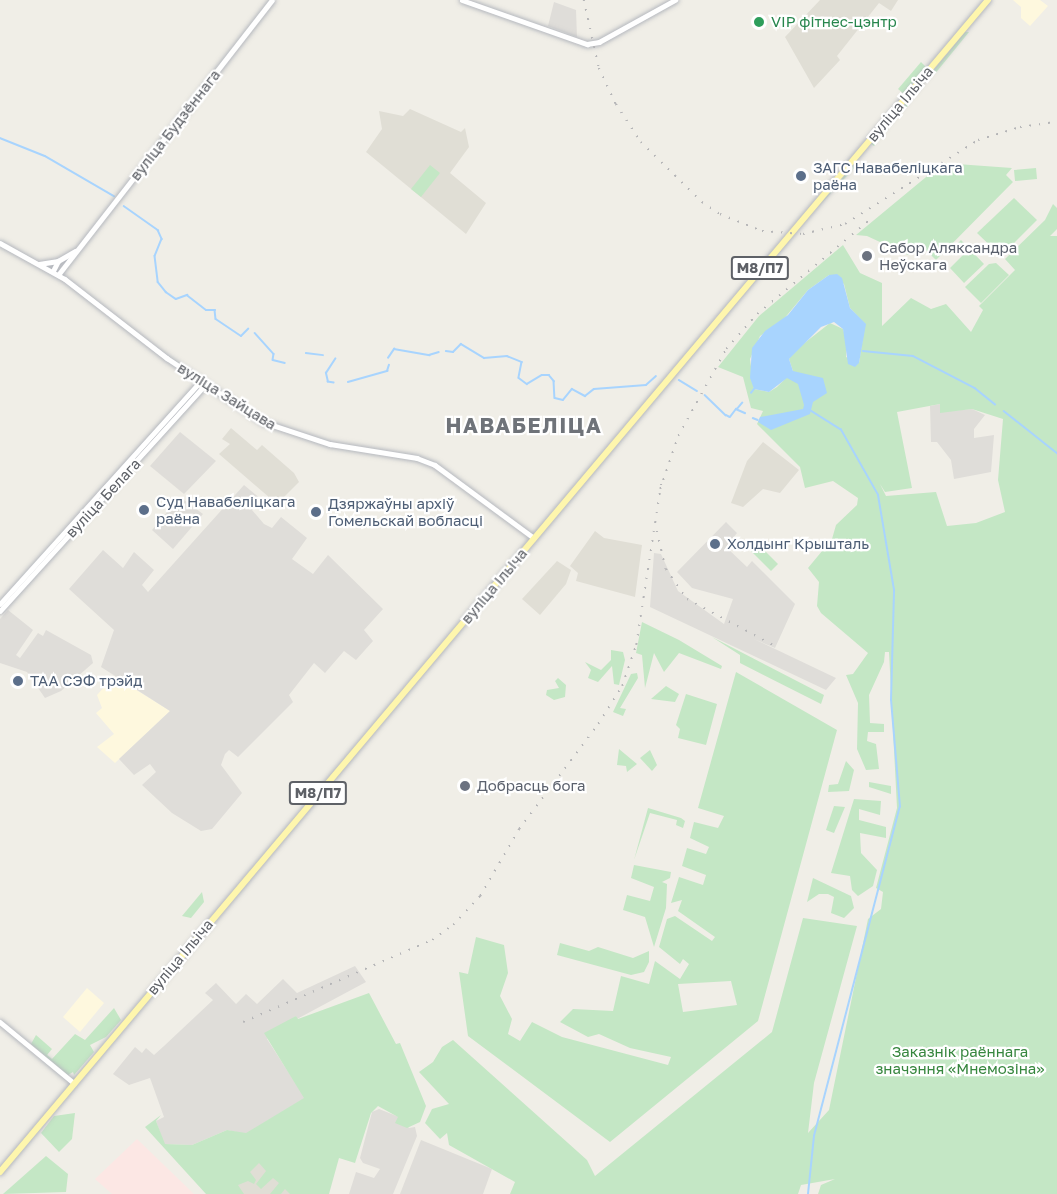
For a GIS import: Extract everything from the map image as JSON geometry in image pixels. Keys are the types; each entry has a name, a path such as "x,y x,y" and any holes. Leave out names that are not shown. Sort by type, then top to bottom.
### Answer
{"main road":[{"name":"вуліца Ільіча","path":"0,1172 988,0"}],"street":[{"name":"вуліца Будзённага","path":"58,275 272,0"},
{"path":"462,0 587,44 598,42 675,0"},
{"name":"вуліца Зайцава","path":"0,243 58,275 203,383 283,431 435,465 534,538"},
{"name":"вуліца Будзённага","path":"58,261 77,250"},
{"path":"39,264 58,261"},
{"path":"53,272 58,261"},
{"name":"вуліца Белага","path":"0,604 203,383"},
{"name":"вуліца Белага","path":"0,611 203,383"},
{"path":"0,1022 74,1083"}],"shaded area":[{"path":"820,0 898,0 891,11 879,3 837,56 840,60 814,88 785,37"},
{"path":"1013,0 1040,0 1048,6 1030,26 1021,18 1021,7"},
{"path":"554,2 576,10 577,37 548,26"},
{"path":"410,109 461,132 465,128 469,147 450,173 486,203 466,234 366,152 382,129 379,111 403,116"},
{"path":"940,404 940,412 972,409 985,415 974,429 974,438 994,435 991,472 954,479 951,460 937,442 931,442 930,406"},
{"path":"231,428 257,450 262,445 294,473 299,482 277,504 219,454 230,444 222,439"},
{"path":"180,432 216,461 184,494 150,466"},
{"path":"763,442 799,470 780,493 763,489 743,507 731,503 747,461"},
{"path":"244,485 261,499 252,510 264,524 272,528 281,517 307,538 292,559 313,574 328,555 383,609 364,630 373,641 356,660 344,651 325,673 314,663 289,695 293,702 238,757 229,750 225,754 221,765 242,793 212,829 201,831 172,813 142,785 156,772 150,764 134,775 119,759 170,711 101,667 114,630 69,589 103,550 123,568 134,552 154,570 142,585 148,592"},
{"path":"180,497 203,514 173,549 152,530"},
{"path":"726,522 737,533 726,547 747,567 752,561 795,604 775,648 754,639 836,678 826,690 650,607 654,553 661,554 678,591 724,624 733,599 692,588 677,572"},
{"path":"595,531 604,538 642,545 635,597 576,581 578,573 570,566"},
{"path":"557,561 571,570 566,584 540,615 522,599"},
{"path":"8,610 33,630 16,655 20,658 38,633 43,636 46,630 91,655 93,663 61,691 45,698 27,672 0,663 0,619"},
{"path":"114,676 170,711 115,763 97,747 114,734 96,713 102,708 97,695"},
{"path":"355,966 366,982 297,1019 296,1016 267,1039 305,1098 246,1134 227,1130 192,1145 164,1144 156,1121 164,1117 150,1078 129,1085 113,1074 135,1047 142,1053 146,1048 154,1055 213,1000 205,993 216,983 236,1004 246,994 257,1004 283,979 297,993"},
{"path":"87,988 104,1003 80,1032 63,1017"},
{"path":"379,1109 399,1117 409,1128 415,1127 417,1136 393,1194 349,1194 356,1172 374,1178 380,1169 363,1163 360,1158 372,1112"},
{"path":"137,1139 194,1194 112,1194 95,1179"},
{"path":"421,1140 492,1169 483,1194 400,1194"},
{"path":"259,1157 296,1194 222,1194"}],"green space":[{"path":"965,32 969,32 934,75 933,71"},
{"path":"921,62 926,67 904,94 898,89"},
{"path":"908,101 910,103 874,146 871,144"},
{"path":"855,163 857,165 819,206"},
{"path":"943,163 1012,168 1006,175 1013,182 936,260 925,249 908,255 867,236 856,235"},
{"path":"430,165 440,173 421,197 411,189"},
{"path":"1036,168 1037,179 1015,181 1014,170"},
{"path":"1014,198 1037,220 1001,256 977,233"},
{"name":"Заказнік раённага значэння «Мнемозіна»","path":"1053,204 1057,208 1057,229 1050,236 1057,236 1057,1194 818,1194 821,1185 835,1179 801,1185 798,1194 510,1194 515,1182 449,1145 447,1133 440,1139 425,1123 432,1109 449,1104 419,1072 433,1062 442,1047 453,1040 587,1160 595,1176 772,1032 803,918 857,926 814,1083 808,1133 829,1110 868,919 881,909 883,892 876,888 897,808 889,652 885,652 884,662 869,695 870,723 884,724 884,732 868,732 867,741 876,744 879,769 866,770 857,749 858,703 846,675 853,674 868,653 821,613 817,606 819,582 808,568 832,539 836,525 857,505 858,498 833,481 805,488 800,467 757,424 763,411 751,408 743,377 718,367 759,316 843,245 860,273 882,283 882,326 911,298 931,309 946,304 971,332 983,310 979,306 1015,270 1005,259 1045,220","holes":["829,275 844,284 850,308 865,324 859,363 846,357 847,342 843,329 830,323 793,352 789,359 793,371 777,387 769,392 754,389 750,359 760,336 783,320 808,290","940,404 940,413 972,409 1003,419 998,480 1005,512 976,523 947,526 936,492 886,496 880,484 885,492 912,488 897,412"]},
{"path":"961,240 984,264 964,283 950,268 963,255 955,246"},
{"path":"996,263 1009,275 981,303 965,287 989,264"},
{"path":"758,544 778,564 771,571 751,551"},
{"path":"642,622 679,640 722,666 721,669 679,653 664,672 654,653 645,688 642,655 636,653"},
{"path":"712,637 824,695 821,704 740,663 740,655"},
{"path":"611,650 623,652 625,660 619,685 614,684 612,666 598,682 588,678 591,670 585,662 601,670 611,660"},
{"path":"736,672 837,730 758,1021 610,1142 468,1036 459,972 468,974 476,937 504,945 508,973 500,996 512,1019 508,1034 520,1041 532,1022 562,1037 668,1065 671,1057 630,1048 599,1034 588,1037 560,1022 573,1009 613,1011 621,976 649,984 655,961 680,979 689,964 683,959 680,964 659,947 667,919 675,916 712,941 715,937 678,911 682,900 671,903 679,877 703,885 706,875 682,866 687,848 706,854 709,847 690,838 694,822 718,828 724,816 698,808","holes":["731,981 737,1005 683,1012 678,984"]},
{"path":"637,673 638,678 620,708 626,709 623,716 613,712 631,674"},
{"path":"558,678 566,685 565,697 554,700 546,695 547,690 559,688 555,681"},
{"path":"666,686 679,694 675,702 651,699"},
{"path":"686,694 717,704 706,745 678,738 680,729 676,725"},
{"path":"619,749 637,764 627,772 626,766 617,765"},
{"path":"650,750 657,765 652,771 640,758"},
{"path":"846,761 854,770 849,791 828,792 829,785 838,784"},
{"path":"869,782 891,786 891,794 869,787"},
{"path":"854,799 881,801 880,815 859,809 859,820 886,827 886,838 860,833 861,853 877,870 873,886 858,896 852,890 850,876 831,873"},
{"path":"834,806 845,807 834,833 826,830"},
{"path":"648,808 685,821 683,828 676,825 677,820 650,813 634,860"},
{"path":"634,865 671,872 670,878 662,882 667,884 666,908 654,947 645,917 623,910 627,895 650,901 654,887 631,878"},
{"path":"813,878 851,896 854,908 844,918 831,913 834,897 828,894 819,894 807,902"},
{"path":"202,892 204,902 191,918 182,916"},
{"path":"560,943 589,951 598,947 633,958 649,951 649,962 644,972 631,975 557,955"},
{"path":"369,993 396,1044 400,1043 426,1106 420,1122 407,1128 395,1123 398,1117 378,1106 371,1113 355,1163 339,1158 329,1194 290,1194 285,1189 281,1194 270,1194 279,1183 273,1178 261,1189 256,1184 266,1171 259,1163 250,1172 256,1180 254,1184 248,1181 238,1185 244,1194 206,1194 145,1127 161,1115 156,1121 165,1144 192,1145 227,1130 246,1133 304,1098 264,1033 296,1016 298,1019"},
{"path":"114,1008 121,1020 106,1037 90,1045 94,1052 74,1075 73,1072 68,1075 31,1044 36,1035 52,1049 47,1055 52,1059 75,1034 85,1040"},
{"path":"75,1113 72,1139 59,1152 41,1133 54,1116"},
{"path":"46,1156 68,1174 66,1192 3,1194"}],"water":[{"path":"837,274 842,278 850,308 866,324 859,363 855,367 848,364 843,329 834,322 821,327 789,359 793,371 823,378 827,393 813,402 810,414 771,430 758,422 760,417 803,409 804,405 798,384 787,378 769,392 754,389 750,378 752,348 765,331 788,315 808,290 829,275"}],"waterway":[{"path":"0,138 45,156 114,196"},
{"path":"124,206 158,230 162,239 155,256 158,282 166,292 176,299 187,295 206,310 215,310 216,319 241,336 248,329"},
{"path":"255,333 274,354 273,360 285,363"},
{"path":"446,351 453,352 461,344 484,358 507,356 522,362 519,378 527,384 542,375 549,375 554,381 555,398 563,400 572,389 585,396 594,389 646,385 656,376"},
{"path":"388,358 394,349 429,355 439,352"},
{"path":"863,351 913,356 975,388 995,404"},
{"path":"306,353 323,355"},
{"path":"334,383 328,382 326,373 335,359"},
{"path":"348,382 387,371 389,365"},
{"path":"679,380 697,391"},
{"path":"751,393 754,389"},
{"path":"705,395 730,417 736,409 745,413"},
{"path":"737,409 742,403"},
{"path":"808,1194 814,1136 900,807 891,700 894,590 878,495 841,430 810,411"},
{"path":"1004,411 1057,453"},
{"path":"753,418 758,420"}],"railway":[{"path":"584,0 599,68 616,104 641,142 702,202 720,214 762,231 803,234 845,224 978,140 1020,127 1057,122"},
{"path":"660,489 678,436 726,349 757,314 873,217"},
{"path":"243,1022 432,940 453,925 480,896 519,829 598,724 622,686 636,645 661,483"},
{"path":"657,531 666,569 687,599 775,646"}],"place":[{"name":"VIP фітнес-цэнтр","path":"759,22"},
{"name":"ЗАГС Навабеліцкага раёна","path":"801,176"},
{"name":"Сабор Аляксандра Неўскага","path":"867,256"},
{"name":"Суд Навабеліцкага раёна","path":"144,510"},
{"name":"Дзяржаўны архіў Гомельскай вобласці","path":"316,512"},
{"name":"Холдынг Крышталь","path":"715,544"},
{"name":"ТАА СЭФ трэйд","path":"18,681"},
{"name":"Добрасць бога","path":"465,786"}],"district":[{"name":"НАВАБЕЛІЦА","path":"524,425"}]}
